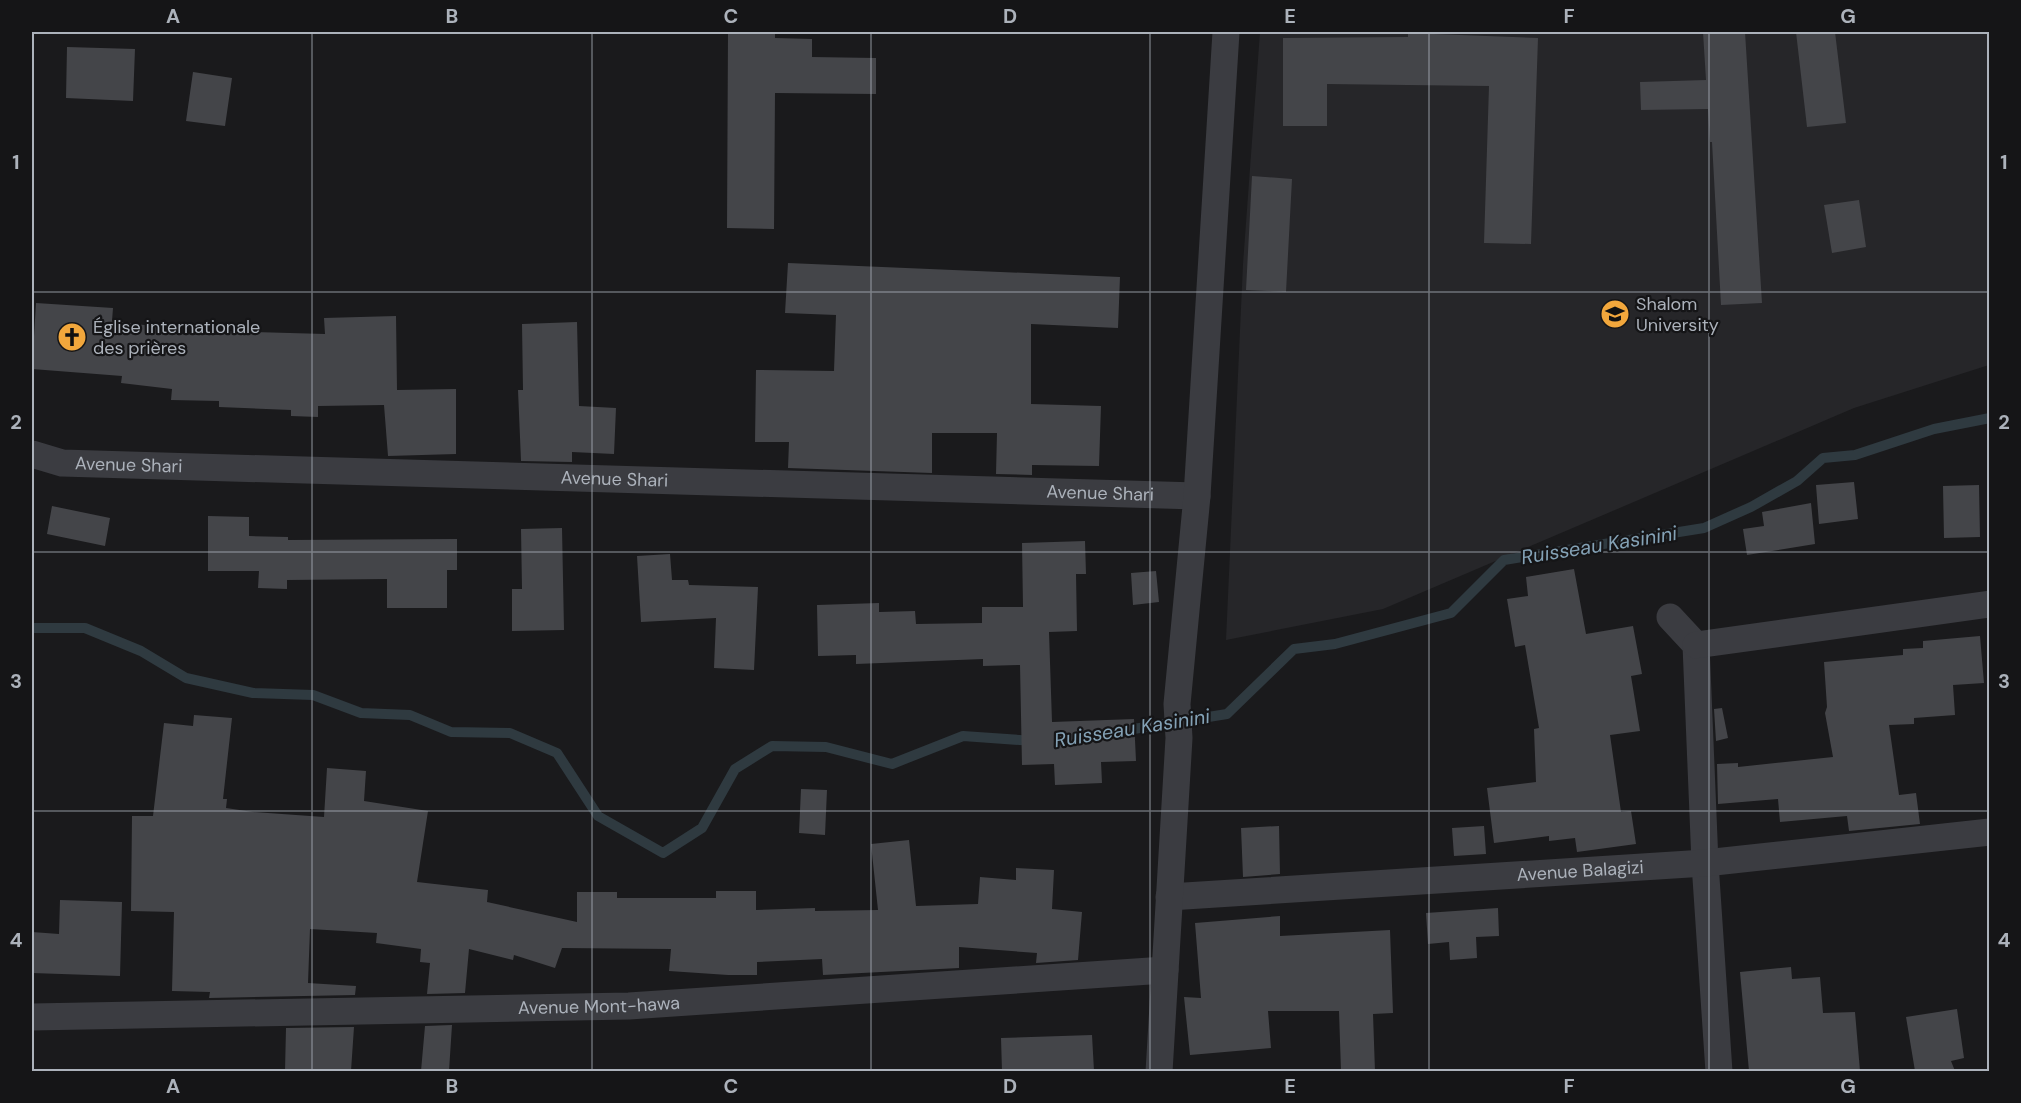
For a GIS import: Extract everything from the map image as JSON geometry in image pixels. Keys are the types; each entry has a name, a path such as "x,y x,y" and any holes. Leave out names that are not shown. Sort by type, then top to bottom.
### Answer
{"street":[{"path":"1159,1071 1179,738 1177,704 1197,496 1226,32"},
{"name":"Avenue Shari","path":"32,454 62,464 1197,496"},
{"path":"1696,645 1989,604"},
{"path":"1670,617 1696,645 1705,863 1719,1071"},
{"name":"Avenue Balagizi","path":"1169,897 1705,863 1989,832"},
{"name":"Avenue Mont-hawa","path":"32,1017 629,1006 1165,970"}],"shaded area":[{"name":"Shalom University","path":"1260,32 1989,32 1989,365 1854,408 1383,609 1226,640 1243,264"}],"building":[{"path":"728,32 775,32 775,38 812,39 812,57 876,58 876,94 775,93 774,229 727,228"},
{"path":"1703,32 1745,32 1762,303 1721,305 1712,142 1710,142 1708,109 1641,110 1640,82 1706,80"},
{"path":"1796,32 1835,32 1846,123 1807,127"},
{"path":"1408,33 1538,38 1531,244 1484,243 1489,86 1327,84 1327,126 1283,126 1283,38 1408,37"},
{"path":"67,47 135,49 133,101 66,98"},
{"path":"193,72 232,78 225,126 186,121"},
{"path":"1252,176 1292,179 1286,292 1246,290"},
{"path":"1859,200 1866,247 1832,253 1824,205"},
{"path":"788,263 1120,277 1118,328 1031,324 1031,404 1101,406 1099,466 1032,465 1032,475 996,474 997,433 932,433 932,473 788,468 789,442 755,442 756,370 834,371 836,315 785,313"},
{"path":"36,303 113,308 112,321 168,328 167,334 222,335 222,331 325,334 324,318 396,316 397,390 456,389 456,454 388,456 384,405 318,406 318,417 291,416 291,410 219,407 219,401 171,400 172,389 121,383 122,376 32,369"},
{"path":"577,322 579,406 616,408 614,454 572,452 572,462 521,461 518,390 523,390 522,324"},
{"path":"1854,482 1858,519 1819,524 1816,485"},
{"path":"1979,485 1980,537 1944,538 1943,486"},
{"path":"1811,503 1815,544 1747,555 1743,529 1764,526 1762,512"},
{"path":"52,506 110,518 105,546 47,534"},
{"path":"208,516 249,517 249,536 288,537 288,540 457,539 457,570 447,570 447,608 387,608 387,579 287,580 287,589 258,588 259,571 208,571"},
{"path":"562,528 564,630 512,631 512,589 522,589 521,529"},
{"path":"1085,541 1086,574 1076,574 1077,631 1049,632 1052,722 1134,719 1136,761 1101,762 1102,783 1055,785 1054,764 1022,765 1020,665 983,666 983,659 856,664 856,655 818,656 817,605 879,603 879,612 915,611 916,624 982,623 982,607 1023,607 1022,543"},
{"path":"670,554 672,580 688,580 689,585 758,587 754,670 714,668 716,618 641,622 637,556"},
{"path":"1574,569 1586,634 1633,626 1642,674 1631,676 1640,731 1610,735 1621,812 1631,811 1636,844 1577,852 1575,838 1549,841 1549,836 1494,843 1487,788 1536,782 1534,729 1539,728 1525,645 1515,647 1507,599 1528,596 1526,577"},
{"path":"1156,571 1159,602 1133,605 1131,573"},
{"path":"1980,636 1984,683 1953,685 1955,715 1914,718 1914,724 1889,725 1899,795 1916,793 1920,824 1849,831 1847,816 1780,822 1778,799 1718,804 1717,764 1738,763 1738,767 1833,757 1825,713 1827,707 1824,662 1903,655 1903,649 1923,648 1923,641"},
{"path":"1722,708 1728,738 1716,741 1714,709"},
{"path":"194,715 232,718 223,799 227,799 226,808 324,817 327,768 366,771 364,801 428,811 417,882 488,890 487,902 577,922 577,892 617,892 617,898 716,898 716,891 756,891 756,910 815,908 815,911 878,910 871,844 909,840 916,906 978,904 980,877 1016,880 1016,868 1054,870 1052,909 1082,912 1078,960 1036,963 1037,953 959,947 959,968 823,975 822,959 757,962 757,975 728,975 669,971 671,949 562,948 555,968 514,955 513,960 469,949 465,993 427,994 430,963 420,962 421,949 376,943 377,933 310,929 308,983 356,986 355,995 209,998 210,992 172,991 174,912 131,911 132,816 153,816 164,723 193,726"},
{"path":"801,789 827,790 825,835 799,833"},
{"path":"1279,826 1280,874 1243,877 1241,828"},
{"path":"1484,826 1486,854 1454,856 1452,828"},
{"path":"60,900 122,902 120,976 32,973 32,932 59,934"},
{"path":"1498,908 1499,936 1476,937 1477,958 1450,960 1449,942 1428,944 1426,913"},
{"path":"1280,916 1280,936 1390,930 1393,1013 1373,1014 1375,1071 1341,1071 1339,1011 1268,1011 1271,1048 1190,1055 1184,997 1201,998 1195,923"},
{"path":"1791,967 1792,979 1820,977 1823,1013 1855,1012 1860,1071 1749,1071 1740,972"},
{"path":"1957,1009 1964,1058 1951,1061 1955,1071 1915,1071 1906,1017"},
{"path":"452,1025 449,1071 421,1071 425,1026"},
{"path":"354,1027 351,1071 285,1071 286,1028"},
{"path":"1092,1035 1094,1071 1002,1071 1001,1038"}],"waterway":[{"name":"Ruisseau Kasinini","path":"1121,731 1227,714 1294,649 1335,644 1451,613 1504,560 1704,528 1751,507 1797,481 1823,458 1855,455 1934,429 1990,418"},
{"name":"Ruisseau Kasinini","path":"32,628 85,628 141,651 186,678 253,693 313,695 361,713 410,715 451,732 510,733 557,753 598,816 663,853 702,828 735,769 772,746 826,747 892,764 963,736 1034,741"}],"place":[{"name":"Shalom University","path":"1615,314"},
{"name":"Église internationale des prières","path":"72,337"}]}
